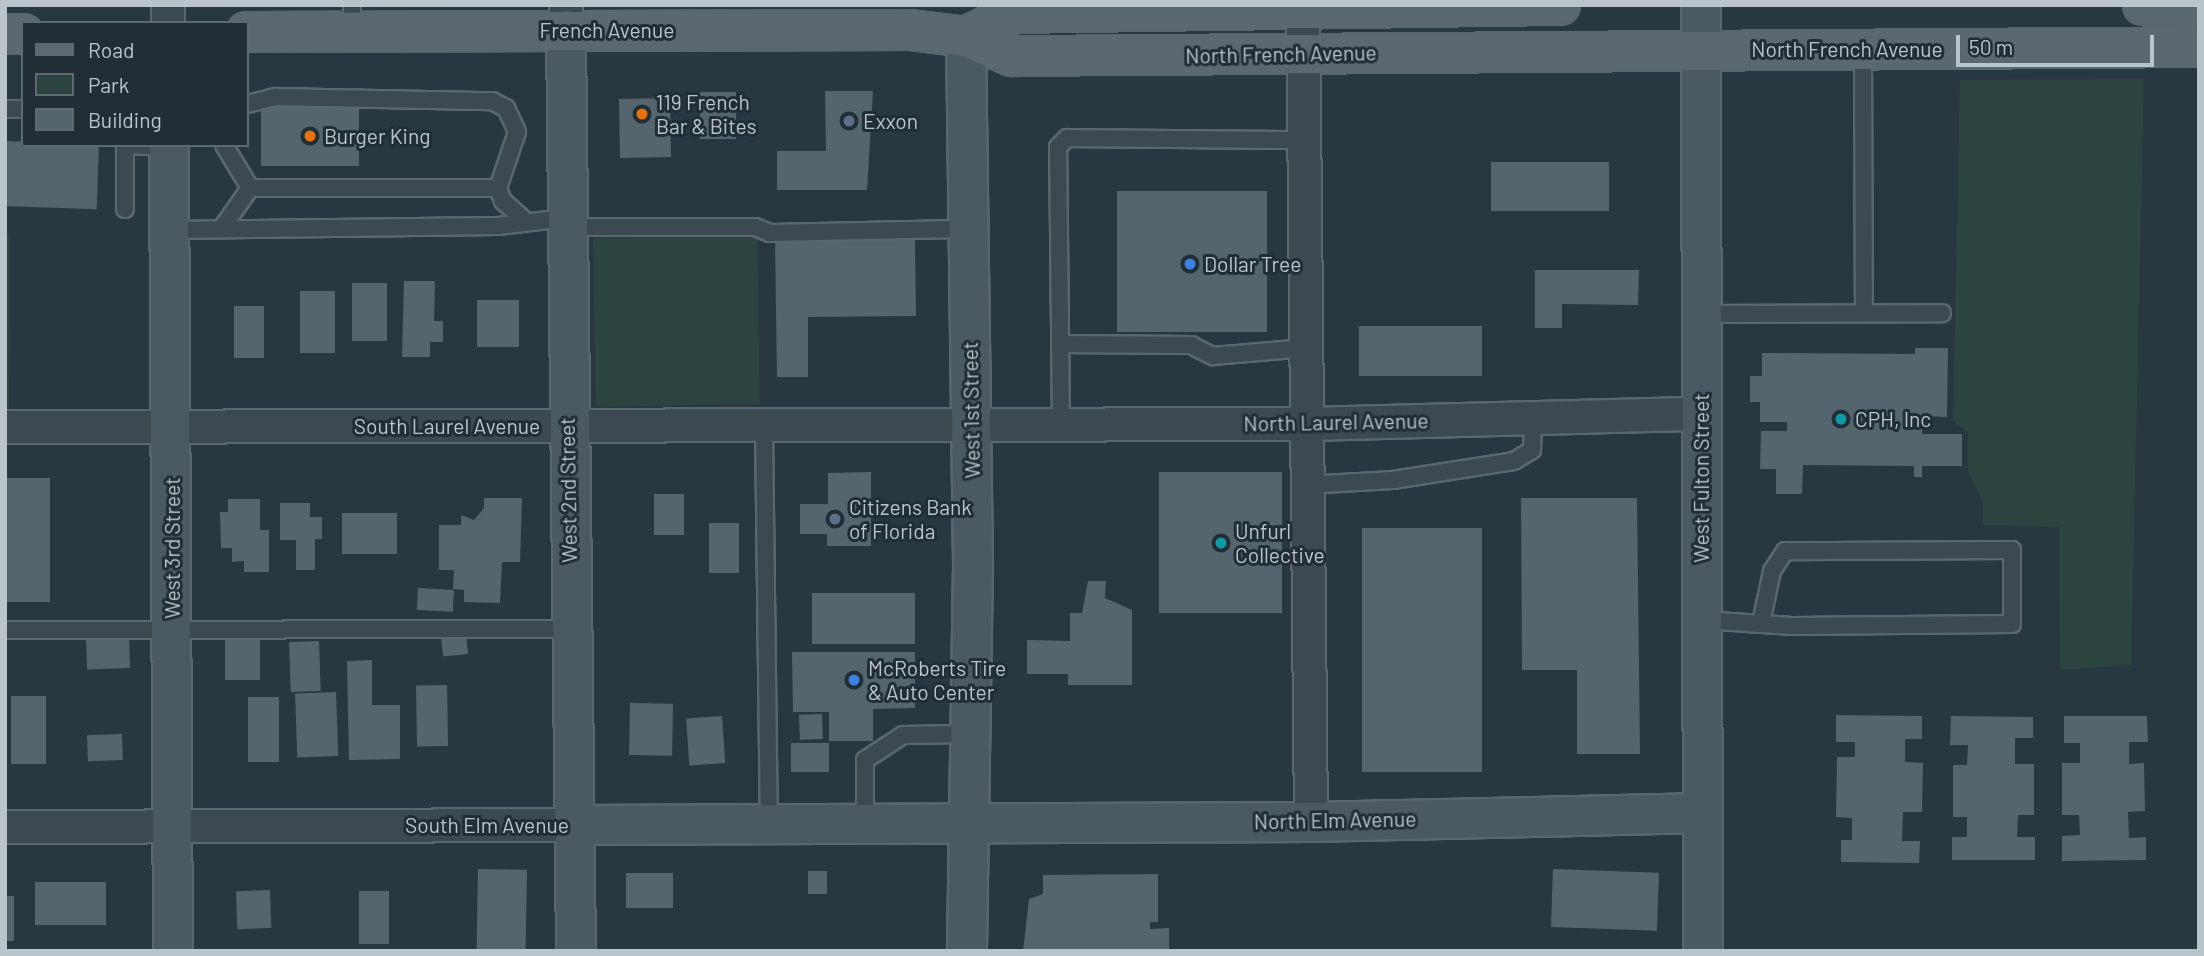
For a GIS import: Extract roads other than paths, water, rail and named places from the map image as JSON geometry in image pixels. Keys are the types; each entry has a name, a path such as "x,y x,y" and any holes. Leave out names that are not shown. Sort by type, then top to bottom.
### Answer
{"main road":[{"path":"965,16 1105,8 1560,5"},
{"path":"2143,5 2199,6"},
{"name":"North French Avenue","path":"965,16 1012,56 1701,48 2199,47"},
{"name":"French Avenue","path":"248,32 352,18 566,18 817,23 910,30 965,16"}],"street":[{"name":"West Fulton Street","path":"1701,5 1703,951"},
{"path":"1303,6 1311,822"},
{"name":"West 1st Street","path":"965,16 972,423 967,951"},
{"name":"West 2nd Street","path":"566,18 567,426 576,825 576,951"},
{"name":"West 3rd Street","path":"169,147 173,951"},
{"name":"North Laurel Avenue","path":"972,423 1306,424 1701,414"},
{"name":"South Laurel Avenue","path":"5,427 764,426 972,423"},
{"name":"North Elm Avenue","path":"968,821 1311,822 1703,813"},
{"name":"South Elm Avenue","path":"5,827 968,821"}],"lane":[{"path":"1863,49 1864,313"},
{"path":"248,104 276,97 492,101 506,108 517,132 498,188 503,201 523,219"},
{"path":"1061,425 1058,147 1067,138 1306,140"},
{"path":"125,147 125,209"},
{"path":"225,147 250,188"},
{"path":"250,188 498,188"},
{"path":"222,228 250,188"},
{"path":"170,230 498,226 523,219 755,227 770,233 968,229"},
{"path":"1700,314 1942,313"},
{"path":"1060,344 1191,345 1213,356 1306,348"},
{"path":"1306,485 1393,480 1514,461 1532,450 1533,418"},
{"path":"764,426 769,823"},
{"path":"1702,620 1761,623 2012,624 2012,550 1785,551 1772,571 1761,623"},
{"path":"5,631 571,629"},
{"path":"865,822 865,760 903,735 967,734"}],"place":[{"name":"119 French Bar & Bites","path":"642,114"},
{"name":"Exxon","path":"849,121"},
{"name":"Burger King","path":"310,136"},
{"name":"Dollar Tree","path":"1190,264"},
{"name":"CPH, Inc","path":"1841,419"},
{"name":"Citizens Bank of Florida","path":"835,519"},
{"name":"Unfurl Collective","path":"1221,543"},
{"name":"McRoberts Tire & Auto Center","path":"854,680"}]}
